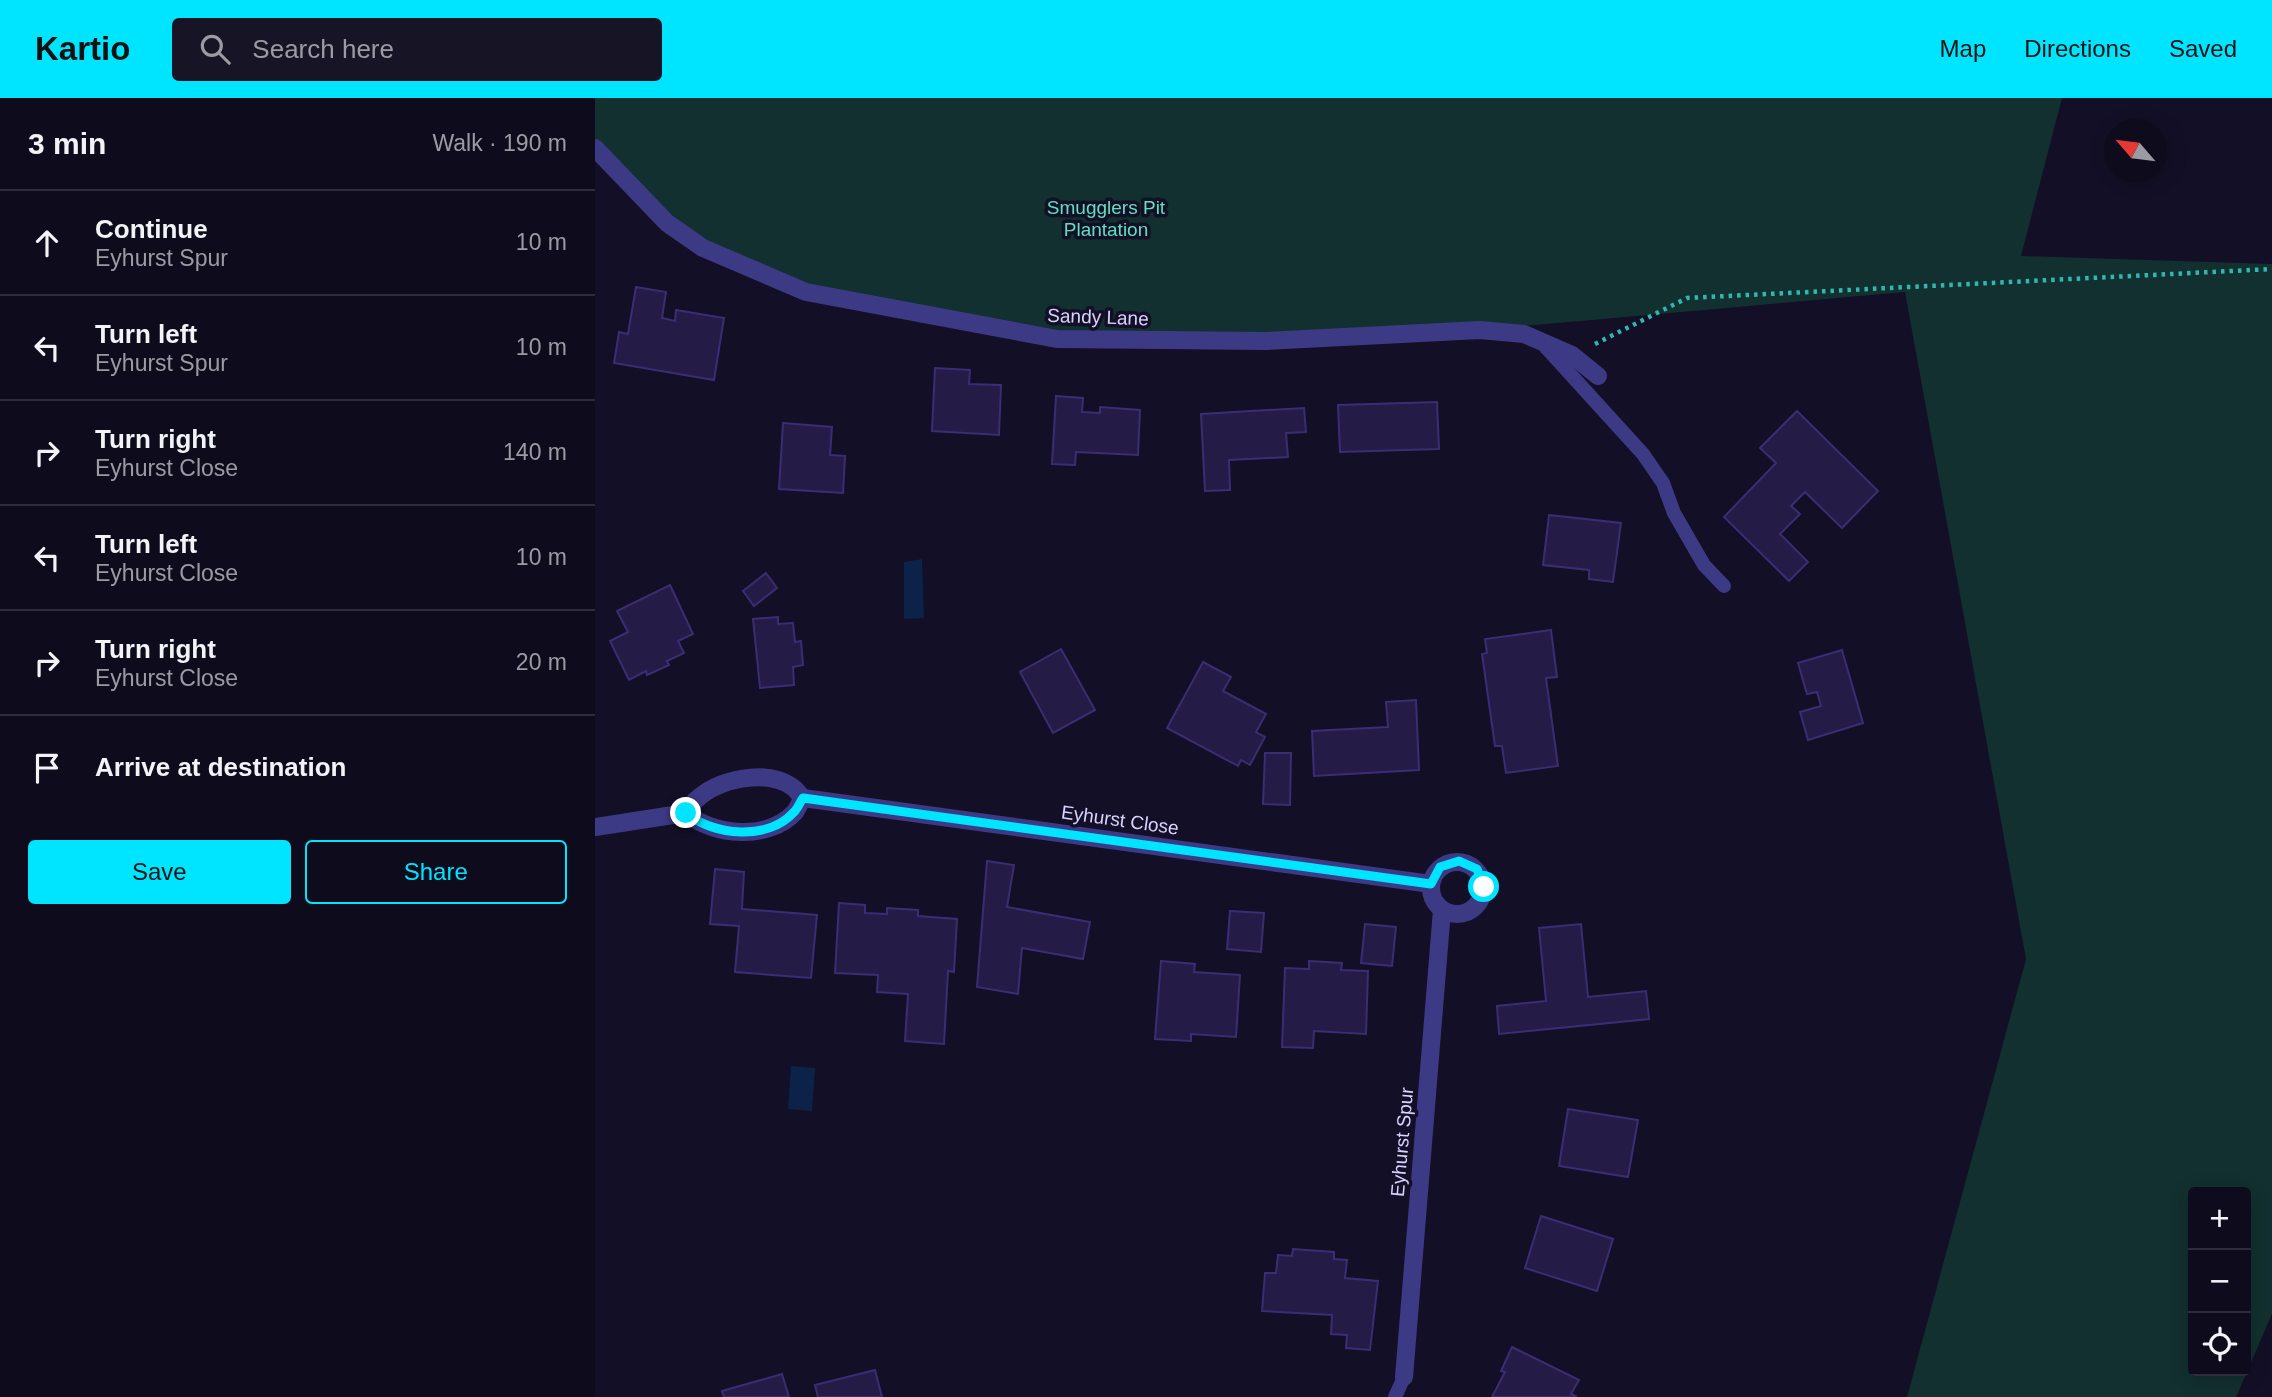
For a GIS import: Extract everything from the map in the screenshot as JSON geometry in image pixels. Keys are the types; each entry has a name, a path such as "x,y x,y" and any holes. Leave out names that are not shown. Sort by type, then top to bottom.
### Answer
{"street":[{"name":"Sandy Lane","path":"595,148 676,230 703,248 806,292 1057,339 1267,341 1480,330 1524,334 1572,355 1598,376"},
{"name":"Eyhurst Close","path":"686,813 695,800 713,789 756,777 774,779 792,786 803,798 1431,884"},
{"path":"595,827 686,813 697,822 726,831 763,830 780,823 795,812 803,798"},
{"path":"1431,884 1440,867 1459,861 1477,869 1484,887 1478,905 1461,915 1442,910"},
{"name":"Eyhurst Spur","path":"1404,1377 1442,910 1433,898 1431,884"}],"lane":[{"path":"1541,342 1643,454 1663,483 1674,513 1704,565 1724,586"},
{"path":"1395,1397 1404,1377"}],"path":[{"path":"1572,355 1687,299 2272,269"}],"green space":[{"name":"Smugglers Pit Plantation","path":"595,98 2062,98 2021,256 2272,264 2272,1314 2251,1362 2251,1187 2188,1187 2188,1376 2245,1376 2236,1397 1907,1397 2026,959 1905,292 1480,330 1057,339 806,292 703,248 595,148"}],"water":[{"path":"922,559 924,618 904,619 904,562"},
{"path":"791,1066 815,1068 812,1111 788,1109"}],"building":[{"path":"636,287 666,292 662,318 675,321 676,310 724,318 714,380 614,363 619,332 628,334"},
{"path":"935,368 970,370 969,384 1001,385 999,435 932,431"},
{"path":"1056,396 1083,398 1082,412 1100,413 1100,407 1140,410 1138,455 1076,452 1075,465 1052,464"},
{"path":"1437,402 1439,449 1340,452 1338,405"},
{"path":"1304,408 1306,432 1286,433 1288,457 1229,460 1230,490 1205,491 1201,414"},
{"path":"1797,411 1878,491 1842,528 1805,492 1791,506 1800,514 1780,534 1808,562 1789,581 1724,517 1776,463 1760,448"},
{"path":"783,423 832,427 830,455 845,456 843,493 779,489"},
{"path":"1549,515 1621,523 1613,582 1589,579 1589,570 1543,565"},
{"path":"766,573 777,588 754,606 743,591"},
{"path":"670,585 693,634 678,641 684,653 667,661 669,665 647,675 646,671 629,680 610,641 628,632 617,611"},
{"path":"778,617 778,624 793,623 795,642 801,641 803,665 793,667 794,685 760,688 753,619"},
{"path":"1551,630 1557,677 1546,678 1558,766 1506,773 1502,746 1495,746 1482,654 1487,653 1485,639"},
{"path":"1061,649 1095,710 1053,733 1020,672"},
{"path":"1842,650 1863,723 1808,740 1800,712 1821,706 1817,692 1807,694 1798,663"},
{"path":"1203,662 1231,677 1223,691 1266,714 1256,732 1265,737 1250,765 1241,760 1238,766 1167,728"},
{"path":"1416,700 1419,770 1314,776 1312,731 1388,727 1386,702"},
{"path":"1265,753 1291,753 1290,805 1263,804"},
{"path":"987,861 1014,865 1007,907 1090,922 1083,959 1022,948 1018,994 977,987"},
{"path":"715,869 744,872 742,909 817,915 811,978 735,972 739,926 710,924"},
{"path":"839,903 865,905 865,913 887,914 887,908 918,910 918,916 957,919 954,972 948,971 944,1044 905,1041 908,994 877,992 878,975 835,973"},
{"path":"1230,911 1264,913 1261,952 1227,949"},
{"path":"1365,924 1396,927 1392,966 1361,963"},
{"path":"1581,924 1588,997 1646,991 1649,1019 1499,1034 1497,1006 1546,1001 1539,928"},
{"path":"1161,961 1195,964 1194,972 1240,975 1236,1037 1191,1034 1191,1041 1155,1039"},
{"path":"1309,961 1342,963 1341,970 1368,971 1366,1034 1314,1031 1313,1048 1282,1047 1285,968 1309,969"},
{"path":"1568,1109 1638,1120 1628,1177 1559,1166"},
{"path":"1541,1216 1613,1239 1597,1291 1525,1268"},
{"path":"1293,1249 1334,1252 1334,1259 1347,1260 1345,1278 1378,1281 1370,1350 1346,1348 1347,1335 1331,1334 1332,1315 1262,1311 1265,1273 1276,1273 1278,1255 1292,1256"},
{"path":"1512,1347 1579,1380 1571,1394 1577,1397 1492,1397 1505,1372 1501,1371"},
{"path":"875,1370 882,1397 818,1397 815,1385"},
{"path":"782,1374 789,1397 724,1397 722,1391"}],"route":[{"path":"686,813 697,822 726,831 763,830 780,823 795,812 803,798 1431,884 1440,867 1459,861 1477,869 1484,887"}]}
